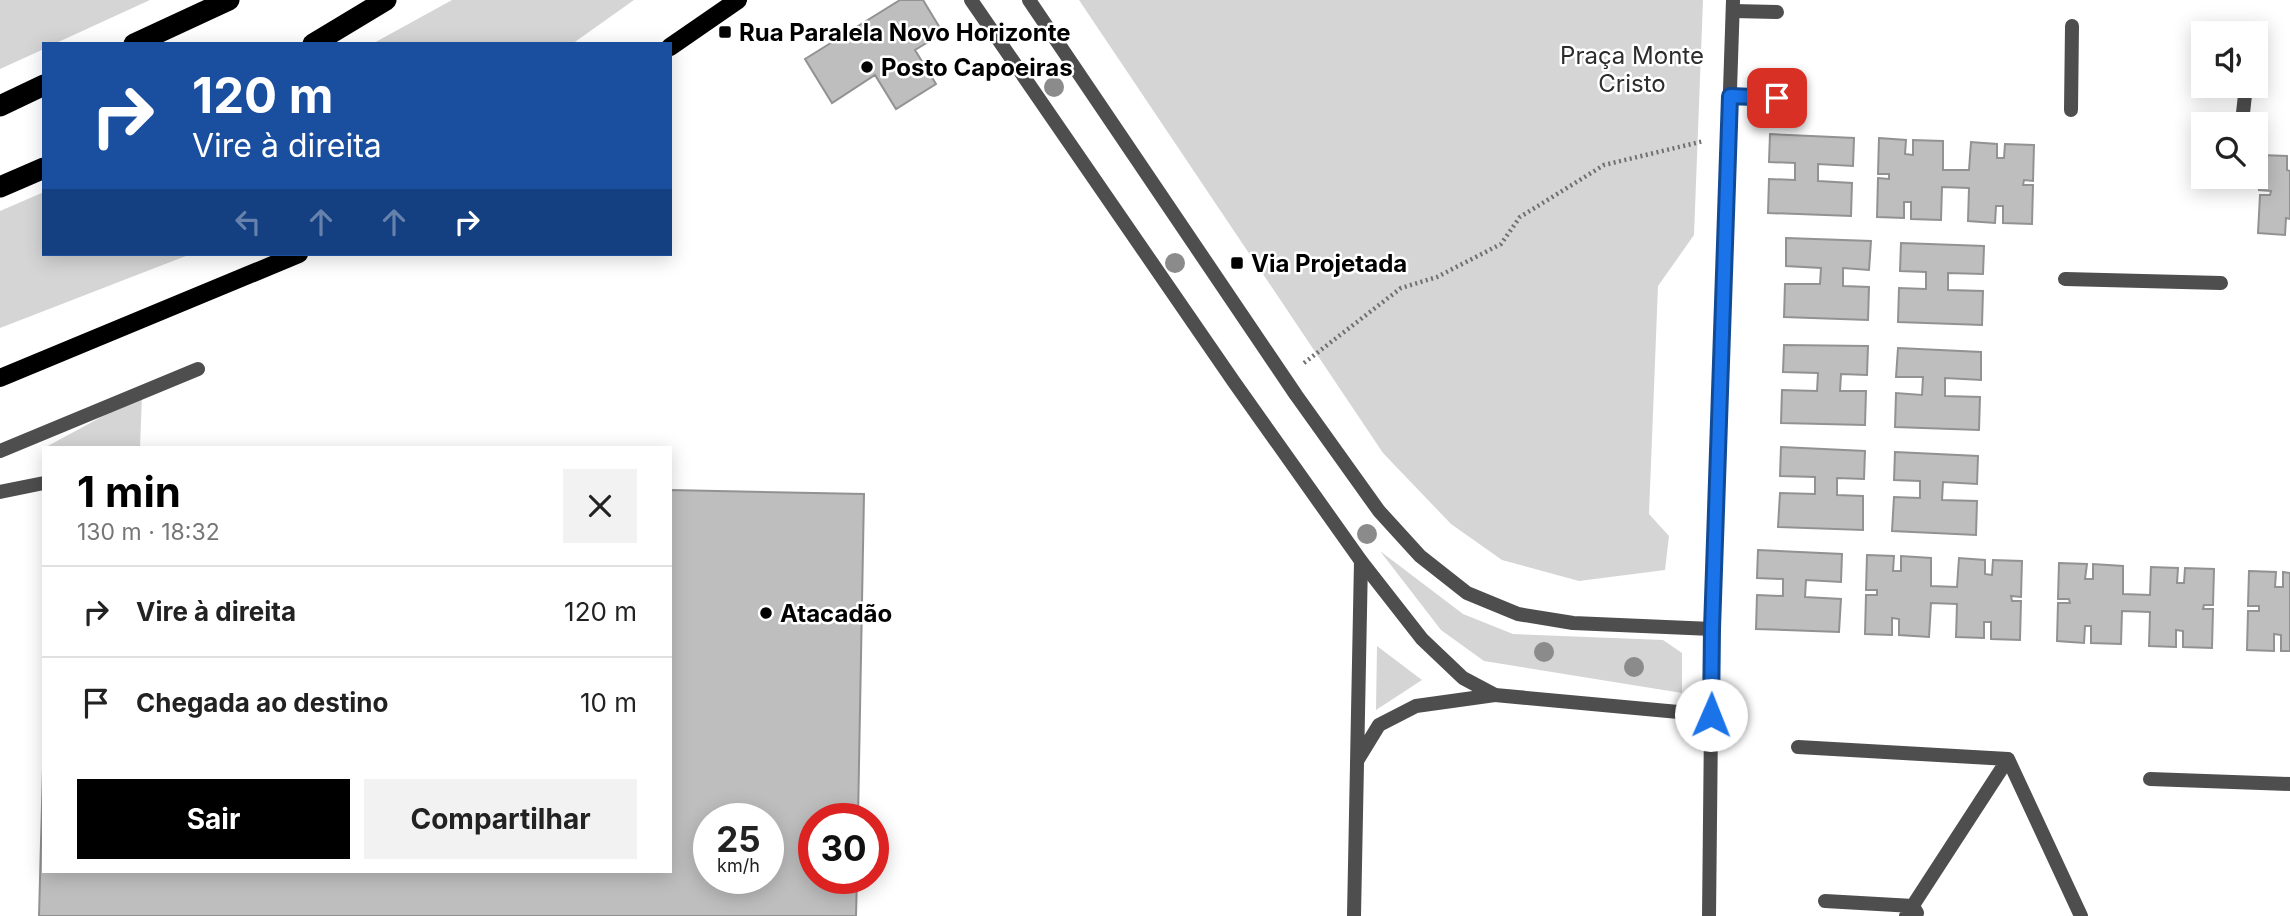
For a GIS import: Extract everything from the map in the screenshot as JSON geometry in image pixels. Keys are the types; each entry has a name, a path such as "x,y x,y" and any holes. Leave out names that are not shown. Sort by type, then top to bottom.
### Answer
{"highway":[{"path":"138,42 229,0"},
{"path":"316,42 386,0"},
{"path":"0,106 42,86"},
{"path":"0,187 42,169"}],"main road":[{"path":"672,46 738,0"},
{"path":"0,378 294,256"}],"street":[{"path":"1029,0 1285,378 1379,511 1420,556 1467,593 1518,614 1573,623 1712,629"},
{"path":"978,2 1234,382 1361,561 1422,639 1463,678 1495,695"},
{"path":"1709,916 1712,629 1733,6 1777,12"},
{"path":"2071,110 2072,26"},
{"path":"1730,96 1777,98"},
{"path":"2065,279 2221,283"},
{"path":"0,451 198,369"},
{"path":"0,492 42,483"},
{"path":"1354,916 1361,561"},
{"path":"1357,762 1378,725 1416,706 1495,695 1711,715"},
{"path":"1798,747 2008,759"},
{"path":"1825,901 1913,913 2008,759"},
{"path":"2008,759 2081,916"},
{"path":"2150,779 2290,784"}],"path":[{"path":"1285,378 1401,288 1437,277 1501,243 1520,217 1604,165 1729,135"}],"green space":[{"path":"0,0 150,0 58,42 42,42 42,50 0,69"},
{"path":"452,0 634,0 575,42 376,42"},
{"name":"Praça Monte Cristo","path":"1079,0 1703,0 1694,235 1658,286 1649,514 1669,536 1665,570 1579,581 1502,560 1451,524 1383,453"},
{"path":"42,193 42,256 186,256 0,328 0,211"},
{"path":"142,395 140,446 48,446"},
{"path":"1380,551 1463,614 1513,634 1663,640 1682,653 1682,693 1484,661 1441,630"},
{"path":"1377,646 1422,680 1376,710"}],"building":[{"path":"900,0 923,0 943,33 915,50 936,84 896,109 875,75 832,103 805,59"},
{"path":"1770,134 1854,138 1853,166 1818,164 1818,181 1852,183 1851,216 1768,213 1769,179 1795,180 1795,163 1769,162"},
{"path":"1879,138 1906,140 1905,154 1913,155 1913,140 1943,141 1943,170 1969,170 1971,142 1997,144 1997,158 2004,158 2005,144 2034,145 2033,181 2024,180 2023,185 2033,185 2032,224 2003,223 2003,206 1996,206 1995,223 1968,221 1969,188 1942,187 1941,220 1911,219 1911,202 1904,202 1904,218 1877,217 1878,178 1889,179 1889,174 1878,174"},
{"path":"2268,155 2287,156 2287,170 2290,171 2290,219 2286,218 2285,235 2258,233 2260,195 2270,195 2271,191 2259,190 2268,189"},
{"path":"1786,238 1871,241 1869,270 1843,268 1843,286 1869,287 1868,320 1784,317 1785,284 1820,284 1821,268 1786,266"},
{"path":"1901,243 1984,246 1983,274 1948,273 1948,290 1983,291 1982,325 1898,322 1899,288 1926,289 1926,272 1900,271"},
{"path":"1784,345 1868,346 1867,375 1841,374 1840,391 1866,391 1865,425 1781,423 1782,390 1817,391 1818,373 1783,372"},
{"path":"1898,348 1981,352 1981,380 1945,378 1945,396 1980,397 1979,430 1895,427 1896,393 1922,395 1923,377 1896,377"},
{"path":"1781,447 1865,451 1864,479 1837,478 1837,495 1863,496 1863,530 1778,527 1780,493 1815,494 1815,477 1780,476"},
{"path":"1895,452 1978,456 1977,484 1943,482 1942,500 1977,501 1976,535 1892,531 1894,497 1920,498 1920,481 1894,480"},
{"name":"Atacadão","path":"672,490 864,494 858,803 798,803 798,894 857,894 856,916 39,916 42,806 42,873 672,873"},
{"path":"1758,550 1842,554 1841,582 1806,580 1805,597 1841,599 1839,632 1756,629 1757,595 1783,596 1783,579 1757,578"},
{"path":"1867,555 1894,556 1893,571 1901,571 1901,556 1931,558 1931,586 1957,587 1959,558 1985,560 1985,574 1992,575 1993,560 2022,561 2021,597 2011,596 2012,601 2021,601 2020,640 1991,639 1991,622 1984,622 1984,638 1956,637 1957,604 1931,603 1929,637 1899,635 1899,619 1892,618 1892,635 1865,634 1866,595 1877,595 1877,590 1866,590"},
{"path":"2059,563 2087,564 2085,579 2093,579 2093,564 2123,566 2123,594 2150,595 2151,567 2178,568 2177,583 2184,583 2185,568 2214,569 2213,605 2204,605 2203,609 2213,609 2212,648 2183,647 2183,631 2176,630 2176,647 2149,646 2150,612 2122,611 2121,644 2091,643 2091,626 2085,626 2084,643 2057,641 2058,603 2070,603 2069,599 2058,599"},
{"path":"2249,571 2276,572 2275,587 2283,587 2283,572 2290,573 2290,651 2281,651 2281,635 2274,634 2274,651 2247,650 2248,611 2259,611 2259,606 2248,606"}],"place":[{"name":"Rua Paralela Novo Horizonte","path":"725,32"},
{"name":"Posto Capoeiras","path":"867,67"},
{"name":"Via Projetada","path":"1237,263"},
{"name":"Atacadão","path":"766,613"}],"route":[{"path":"1711,715 1730,96 1777,98"}]}
